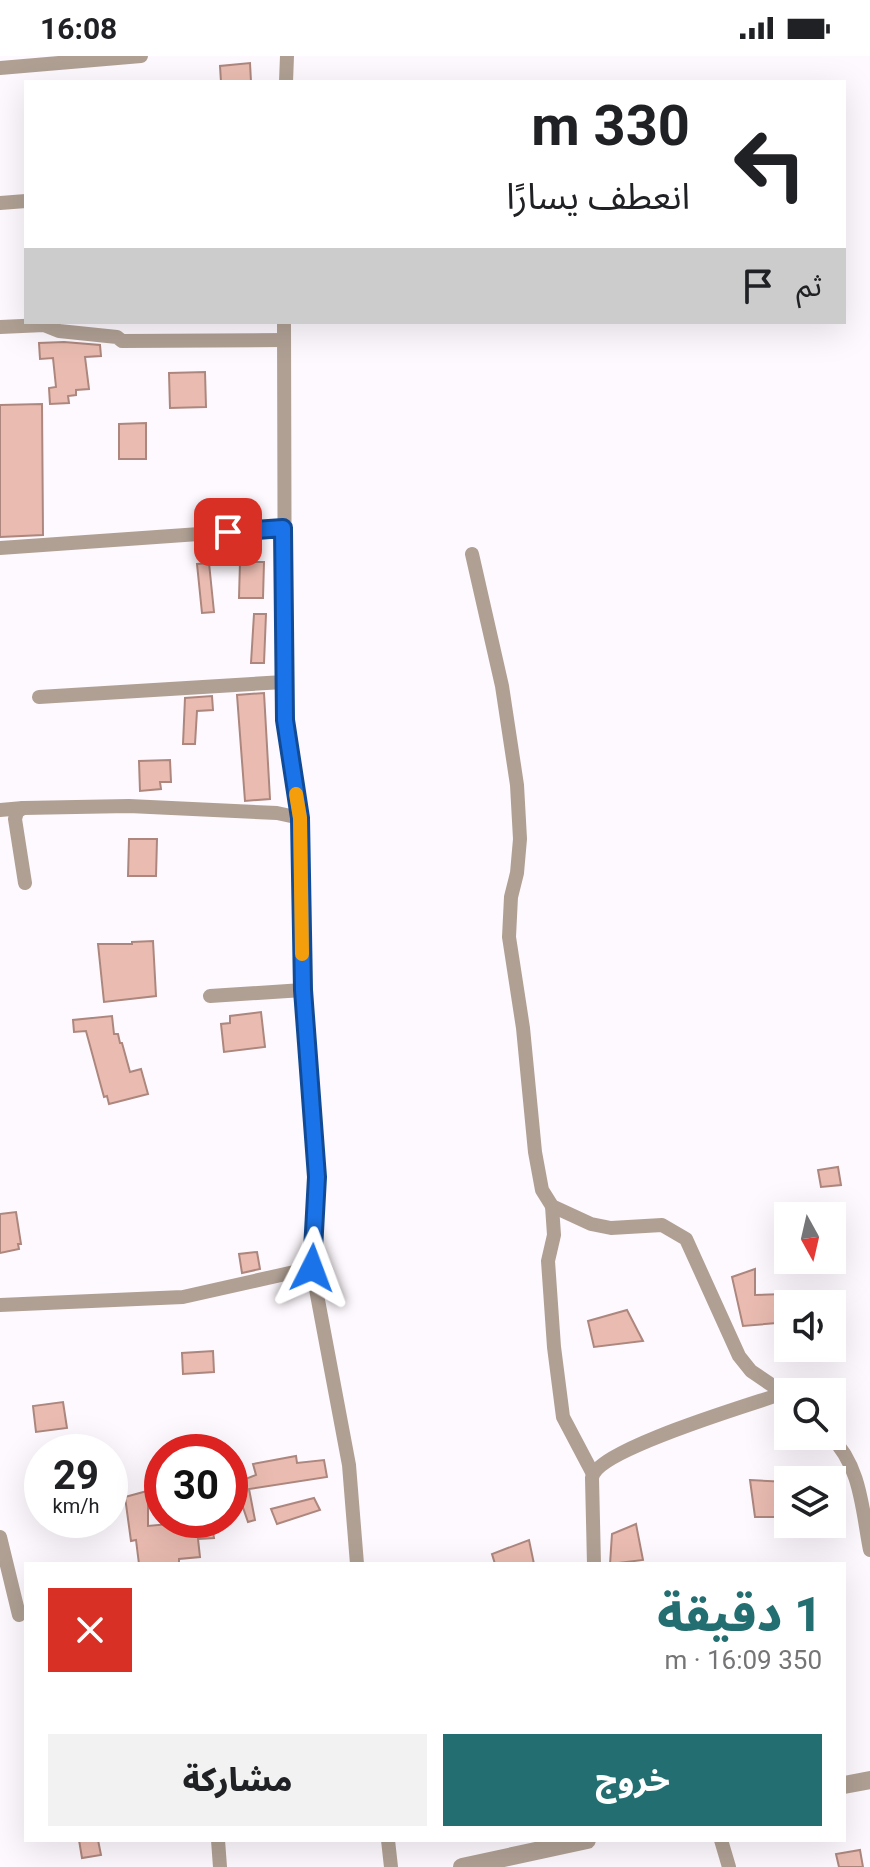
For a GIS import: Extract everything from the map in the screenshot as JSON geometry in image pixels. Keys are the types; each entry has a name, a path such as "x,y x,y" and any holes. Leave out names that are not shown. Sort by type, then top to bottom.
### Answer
{"street":[{"path":"0,68 141,56"},
{"path":"286,80 287,56"},
{"path":"0,203 24,201"},
{"path":"284,324 285,720 300,818 303,990 317,1177 312,1268 349,1465 357,1562"},
{"path":"0,327 44,325 59,331 117,337 122,341 284,340"},
{"path":"0,548 283,528"},
{"path":"472,554 502,686 517,785 520,839 511,897 509,937 523,1028 535,1152 542,1190 552,1206 554,1235 548,1261 563,1417 592,1472 594,1562"},
{"path":"39,697 284,682"},
{"path":"0,810 129,806 277,813 300,818"},
{"path":"23,808 17,812 15,819 25,883"},
{"path":"210,996 303,990"},
{"path":"552,1206 591,1224 611,1228 662,1225 686,1239 739,1356 751,1371 774,1387"},
{"path":"0,1305 183,1297 312,1268"},
{"path":"592,1472 599,1464 624,1451 710,1416 774,1398"},
{"path":"841,1450 856,1474 870,1550"},
{"path":"0,1537 19,1615"},
{"path":"846,1785 870,1780"},
{"path":"218,1842 220,1867"},
{"path":"388,1842 391,1867"},
{"path":"462,1867 575,1842"},
{"path":"722,1842 729,1867"}],"building":[{"path":"250,63 251,80 221,80 220,66"},
{"path":"39,343 100,345 101,356 85,357 89,389 76,390 76,395 68,396 69,403 50,404 49,388 56,387 53,358 40,359"},
{"path":"205,372 206,407 170,408 169,373"},
{"path":"42,404 43,535 0,537 0,405"},
{"path":"146,423 146,459 119,459 119,424"},
{"path":"240,562 264,562 263,598 239,598"},
{"path":"209,563 214,612 202,613 197,564"},
{"path":"254,614 266,614 264,663 251,663"},
{"path":"264,693 270,799 245,801 237,695"},
{"path":"212,696 213,710 197,711 195,744 183,744 185,698"},
{"path":"170,760 171,782 160,782 161,789 140,791 139,761"},
{"path":"129,839 157,839 156,876 128,876"},
{"path":"153,941 156,996 104,1002 98,944"},
{"path":"261,1012 265,1047 224,1052 221,1024 230,1023 230,1016"},
{"path":"112,1016 114,1034 118,1034 122,1043 130,1072 141,1069 148,1094 109,1104 107,1096 104,1097 86,1031 74,1032 73,1020"},
{"path":"838,1167 841,1185 821,1187 818,1170"},
{"path":"16,1212 21,1244 18,1244 19,1249 0,1253 0,1214"},
{"path":"257,1252 260,1269 242,1273 239,1254"},
{"path":"755,1269 755,1295 774,1294 774,1323 743,1326 732,1277"},
{"path":"627,1310 643,1341 594,1347 588,1321"},
{"path":"213,1351 214,1372 183,1374 182,1353"},
{"path":"63,1402 67,1428 36,1432 33,1406"},
{"path":"296,1456 297,1463 324,1460 327,1477 249,1489 255,1520 248,1522 248,1478 256,1475 253,1464"},
{"path":"750,1480 774,1481 774,1517 755,1517"},
{"path":"144,1492 144,1538 214,1538 198,1539 200,1557 179,1559 179,1562 139,1562 136,1540 131,1541 128,1496"},
{"path":"314,1498 320,1510 277,1524 271,1509"},
{"path":"636,1524 643,1560 610,1562 612,1534"},
{"path":"529,1540 534,1562 494,1562 492,1554"},
{"path":"79,1842 98,1842 101,1855 82,1858"},
{"path":"860,1850 863,1867 839,1867 836,1854"}],"slow traffic":[{"path":"296,794 300,818 302,954"}],"route":[{"path":"228,532 283,528 285,720 300,818 303,990 317,1177 312,1268"}]}
